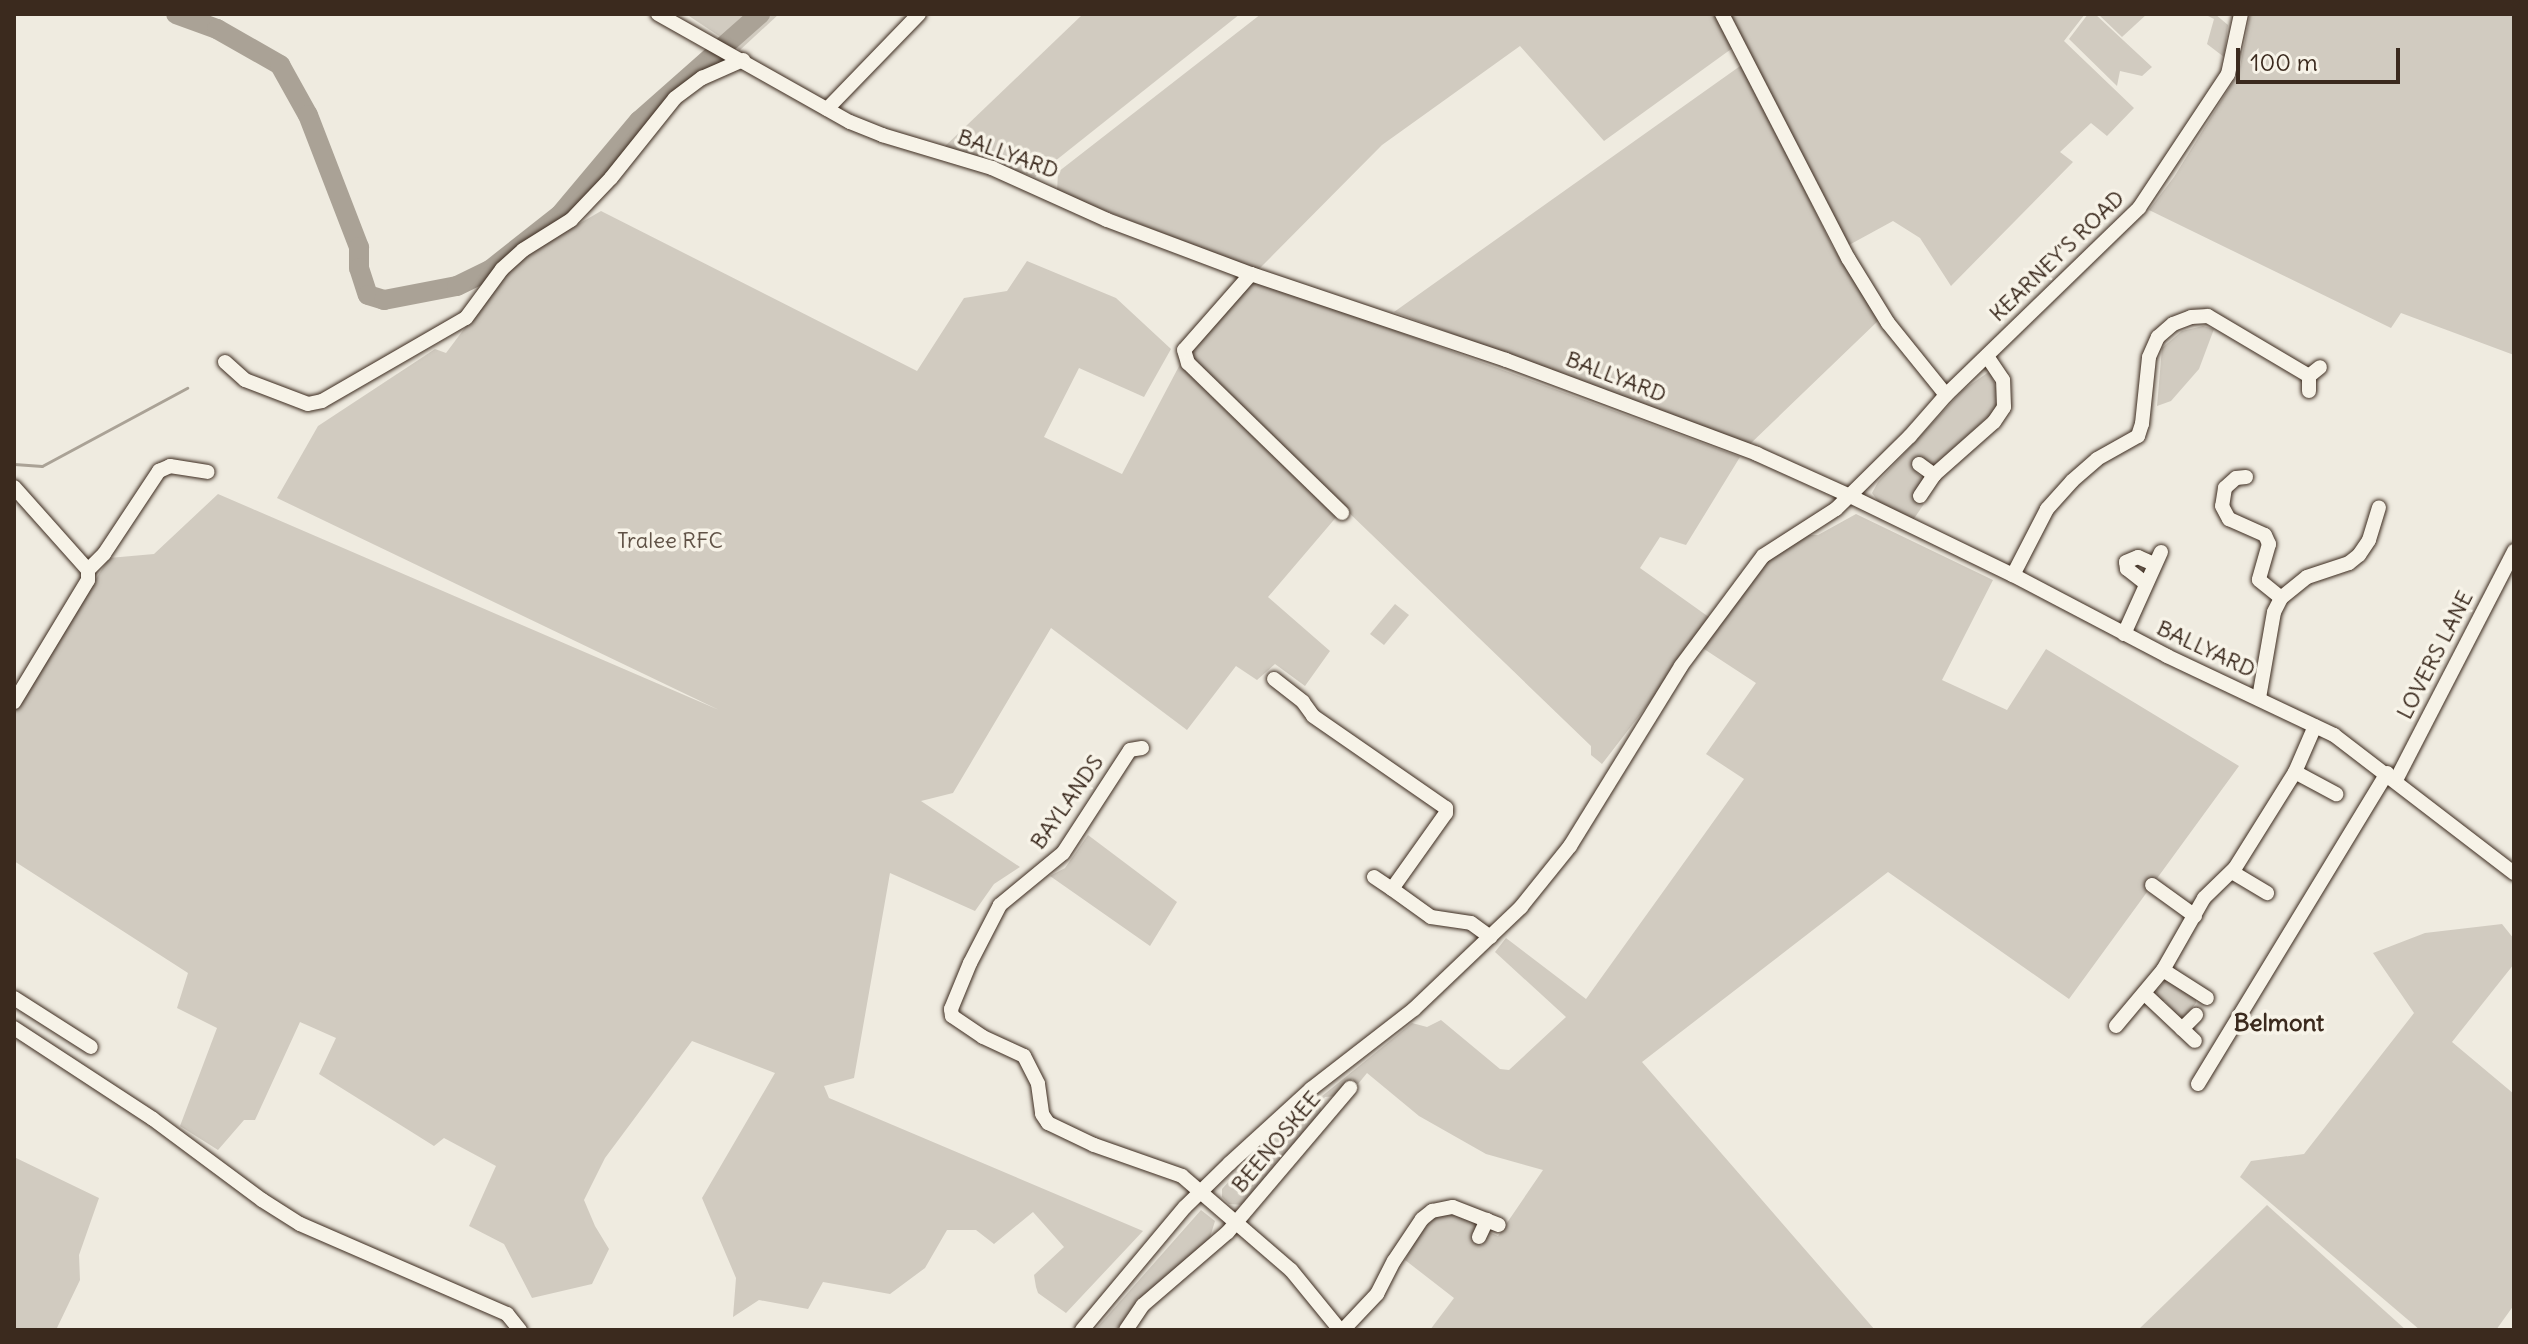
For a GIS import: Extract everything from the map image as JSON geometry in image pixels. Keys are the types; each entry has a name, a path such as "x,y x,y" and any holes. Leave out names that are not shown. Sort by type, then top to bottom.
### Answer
{"street":[{"name":"BALLYARD","path":"658,14 827,109 882,135 992,168 1107,220 1251,274 1506,360 1757,454 1850,496 2315,726 2392,776 2514,873"},
{"path":"827,109 919,14"},
{"path":"1722,14 1854,269 1888,323 1946,395"},
{"name":"KEARNEY'S ROAD","path":"1082,1330 1201,1191 1311,1089 1414,1009 1521,907 1570,846 1681,666 1763,556 1836,509 1850,496 1946,395 2118,230 2159,184 2232,66 2241,14"},
{"path":"225,362 245,380 308,404 322,401 466,318 502,269 523,250 571,220 601,189 675,98 737,57"},
{"path":"1251,274 1184,350 1188,363 1342,513"},
{"path":"2013,575 2047,509 2063,491 2097,459 2138,436 2149,357 2158,337 2173,324 2191,317 2208,316 2313,378"},
{"path":"1920,496 1934,475 1994,422 2004,407 2003,380 1987,356"},
{"path":"1919,464 1934,475"},
{"path":"88,570 104,554 159,471 170,466 208,472"},
{"path":"2246,477 2236,478 2225,488 2222,506 2229,519 2265,535 2269,544 2259,580 2281,598"},
{"path":"14,487 83,560 88,570 88,580 14,702"},
{"path":"2259,698 2274,612 2281,598 2307,577 2349,563 2359,555 2384,512"},
{"name":"LOVERS LANE","path":"2198,1084 2392,776 2514,551"},
{"path":"2124,634 2158,558 2138,557 2126,562 2127,569 2145,583"},
{"path":"1274,679 1303,702 1313,716 1446,808 1446,813 1392,889"},
{"path":"2116,1026 2146,995 2204,898 2232,872 2295,772 2315,726"},
{"name":"BAYLANDS","path":"1142,748 1130,750 1063,853 1000,905 951,1009 952,1016 964,1026 1024,1056 1038,1084 1042,1114 1048,1123 1094,1145 1182,1176 1201,1191"},
{"path":"2295,772 2336,794"},
{"path":"2232,872 2267,893"},
{"path":"1374,877 1431,917 1471,923 1490,937"},
{"path":"2152,885 2195,916"},
{"path":"2163,970 2207,998"},
{"path":"2146,995 2195,1041"},
{"path":"14,998 91,1047"},
{"path":"2182,1029 2196,1015"},
{"path":"14,1028 153,1119 262,1200 300,1224 507,1314 520,1330"},
{"name":"BEENOSKEE","path":"1126,1330 1143,1305 1236,1224 1350,1088"},
{"name":"BEENOSKEE","path":"1201,1191 1291,1270 1342,1330 1377,1294 1394,1261 1422,1219 1432,1211 1444,1206 1453,1207 1493,1222 1479,1237"}],"green space":[{"path":"686,14 779,14 740,50"},
{"path":"1083,14 1240,14 1035,177 942,149"},
{"path":"1261,14 1717,14 1734,47 1604,141 1520,46 1382,145 1258,270 1057,192 1058,172"},
{"path":"1729,14 2085,14 2064,41 2134,108 2107,136 2091,123 2060,152 2073,162 1951,286 1920,238 1893,221 1849,245"},
{"path":"2088,14 2095,14 2152,67 2142,76 2120,71 2117,86 2069,39"},
{"path":"2098,14 2147,14 2122,37"},
{"path":"2204,14 2215,14 2228,25 2224,57 2207,44 2214,19"},
{"path":"2250,14 2514,14 2514,355 2401,313 2391,328 2149,210 2174,177 2239,72"},
{"path":"1743,64 1832,246 1880,319 1749,445 1394,312"},
{"name":"Tralee RFC","path":"601,211 917,371 964,298 1007,291 1027,261 1116,298 1171,349 1144,397 1079,368 1044,437 1122,474 1186,353 1247,276 1740,457 1686,545 1660,537 1640,568 1713,620 1602,764 1591,755 1591,746 1344,508 1268,597 1330,651 1305,686 1275,664 1257,680 1236,666 1187,730 1051,628 953,793 921,801 1020,867 994,884 975,911 890,873 854,1078 824,1086 829,1098 1143,1231 1066,1313 1038,1293 1036,1287 1034,1275 1064,1247 1033,1212 994,1244 976,1230 947,1230 925,1268 890,1294 823,1282 808,1309 759,1300 733,1317 736,1278 702,1198 775,1073 692,1041 605,1158 584,1200 609,1249 592,1284 532,1298 504,1244 469,1226 496,1166 444,1138 434,1146 319,1074 336,1038 300,1022 255,1120 244,1120 218,1150 180,1126 217,1028 177,1008 188,973 14,861 14,710 109,558 154,554 218,494 719,710 277,498 318,426 435,349 446,353 515,261"},
{"path":"2203,326 2214,329 2199,369 2171,401 2157,406 2162,348 2182,331"},
{"path":"1990,371 2000,400 1994,411 1936,464 1931,466 1918,460 1913,468 1924,481 1916,500 1924,504 1913,520 1879,503 1872,493 1878,482 1963,390"},
{"path":"1856,514 1993,580 1942,680 2007,710 2046,649 2239,766 2069,999 1888,872 1642,1062 1875,1330 1430,1330 1454,1298 1405,1260 1417,1237 1436,1216 1451,1212 1475,1223 1479,1229 1473,1241 1482,1245 1489,1232 1498,1236 1543,1170 1486,1154 1419,1116 1367,1073 1358,1084 1352,1079 1337,1096 1325,1097 1319,1104 1322,1111 1245,1205 1229,1204 1222,1197 1222,1189 1238,1171 1316,1101 1412,1023 1427,1027 1441,1020 1500,1069 1509,1070 1566,1017 1495,952 1506,938 1586,999 1744,779 1706,754 1756,683 1701,647 1768,559 1808,535 1818,535"},
{"path":"1395,604 1409,615 1384,645 1370,634"},
{"path":"1088,835 1177,902 1150,946 1050,876 1065,868"},
{"path":"2502,924 2514,939 2514,964 2452,1042 2514,1094 2514,1305 2496,1330 2420,1330 2240,1177 2251,1161 2304,1154 2414,1013 2373,953 2425,933"},
{"path":"2166,980 2196,997 2196,1003 2182,1021 2165,1001 2159,1001 2156,991"},
{"path":"14,1157 99,1198 79,1255 80,1280 56,1330 14,1330"},
{"path":"2267,1205 2406,1330 2138,1330"},
{"path":"1201,1210 1215,1221 1208,1244 1131,1311 1116,1330 1095,1330"}],"waterway":[{"path":"176,14 217,29 280,65 308,115 359,247 359,268 368,295 384,300 457,286 490,270 560,215 639,121 760,14"},
{"path":"14,464 42,466 187,388"}],"district":[{"name":"Belmont","path":"2279,1023"}]}
